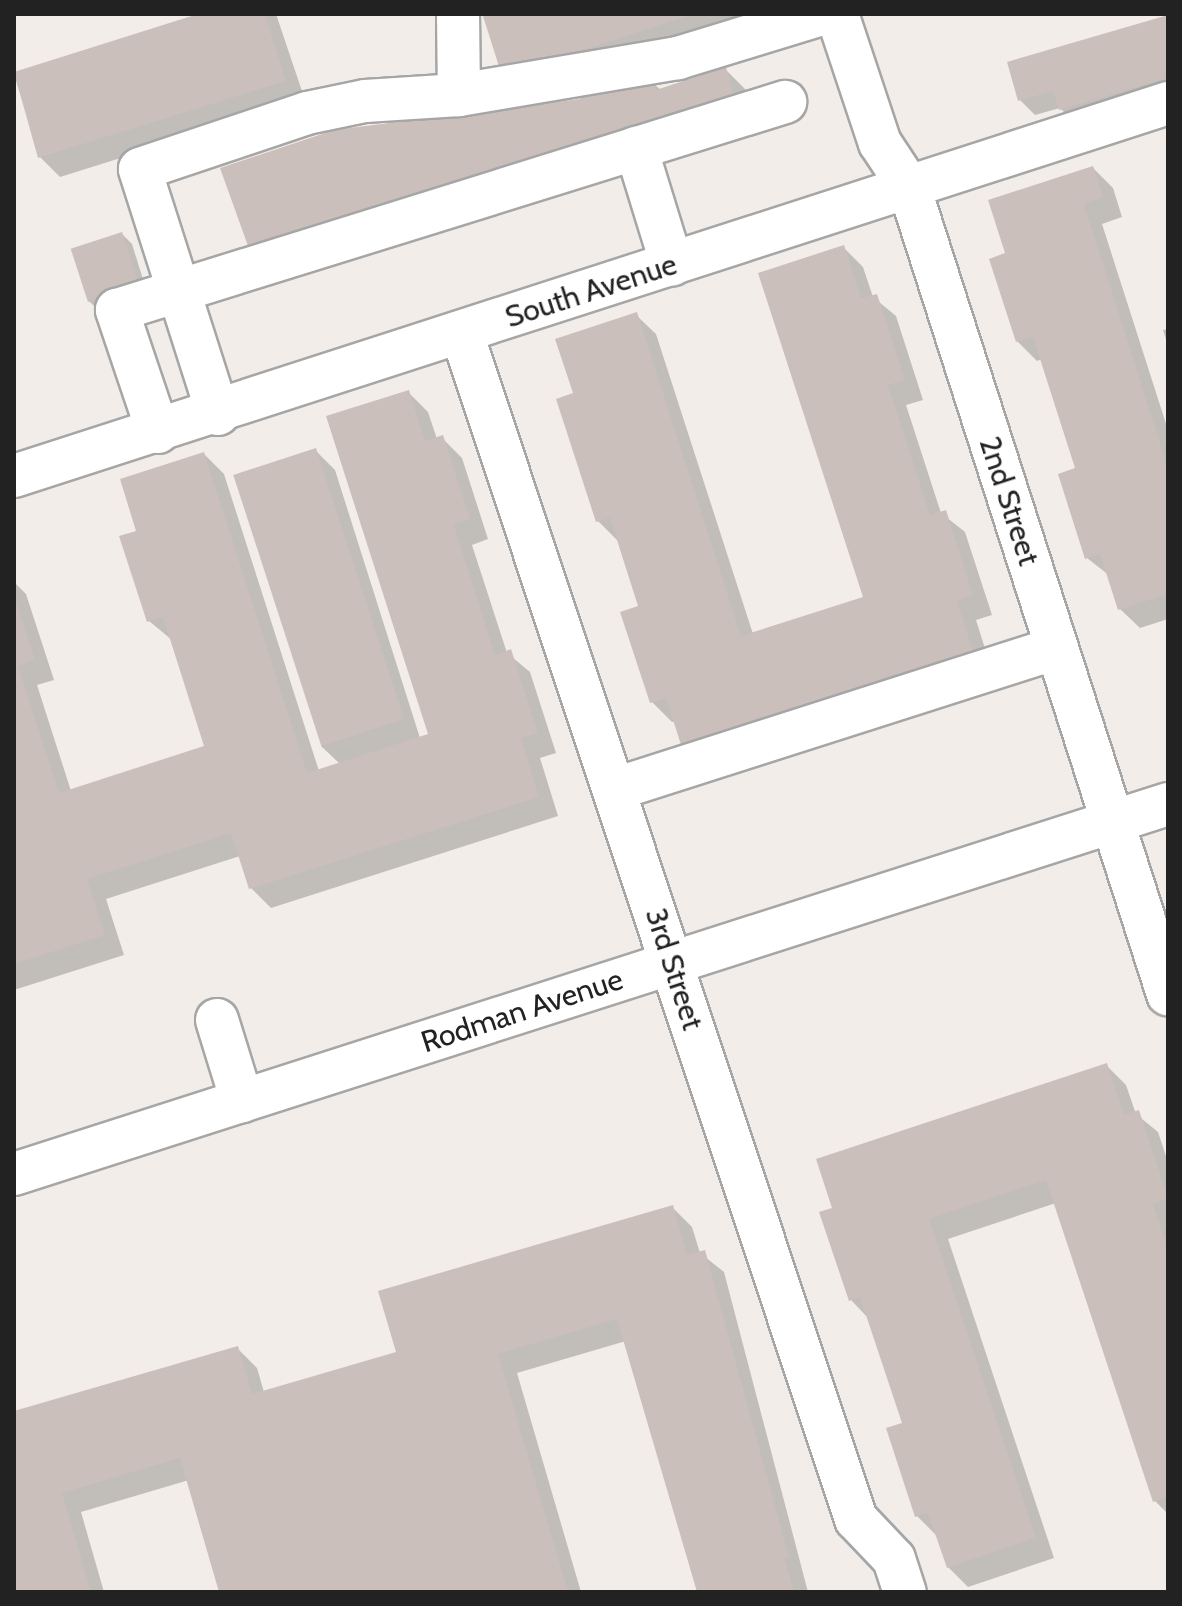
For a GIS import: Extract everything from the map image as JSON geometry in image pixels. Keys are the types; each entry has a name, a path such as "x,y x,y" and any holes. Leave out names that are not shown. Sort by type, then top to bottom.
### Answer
{"street":[{"path":"458,14 459,95"},
{"path":"218,414 140,169 307,113 365,101 459,95 678,58 822,14"},
{"name":"2nd Street","path":"837,14 880,143 909,187 1168,994"},
{"path":"158,432 117,310 785,102"},
{"name":"South Avenue","path":"14,476 218,414 1168,103"},
{"path":"636,148 672,265"},
{"name":"3rd Street","path":"462,334 856,1519 894,1559 905,1592"},
{"path":"615,789 1056,648"},
{"name":"Rodman Avenue","path":"14,1174 1168,804"},
{"path":"217,1020 242,1101"}],"building":[{"path":"198,14 265,14 286,81 38,158 14,72"},
{"path":"488,14 694,14 502,76 483,16"},
{"path":"1168,15 1168,78 1059,110 1053,91 1018,101 1007,62"},
{"path":"726,67 735,100 252,257 220,168 334,130 580,99 581,92 655,82 656,90"},
{"path":"1093,166 1103,197 1084,204 1168,468 1168,594 1118,610 1100,554 1085,559 1058,474 1075,468 1033,337 1016,342 989,259 1005,253 988,200"},
{"path":"122,232 139,285 88,302 71,249"},
{"path":"844,245 861,298 877,294 905,380 888,385 930,515 946,510 973,595 957,601 975,657 683,751 666,698 650,703 620,612 638,606 610,518 596,522 556,399 573,393 555,339 637,312 741,636 863,597 758,273"},
{"path":"409,390 425,441 443,435 470,519 454,525 495,655 511,649 538,733 521,738 539,797 249,889 231,833 87,879 105,935 14,964 14,596 35,660 18,666 59,793 204,746 163,617 147,622 119,536 136,531 120,479 204,452 307,773 428,734 326,416"},
{"path":"316,448 404,719 321,746 233,475"},
{"path":"1107,1063 1124,1115 1139,1110 1168,1198 1153,1205 1168,1250 1168,1497 1153,1502 1046,1180 929,1219 1036,1538 947,1568 928,1513 915,1517 886,1428 902,1423 860,1297 849,1301 819,1212 832,1208 816,1159"},
{"path":"673,1205 687,1255 705,1250 789,1557 784,1558 794,1592 697,1592 617,1319 498,1354 568,1592 219,1592 180,1458 62,1493 91,1592 14,1592 14,1411 238,1346 252,1394 396,1352 378,1291"}]}
